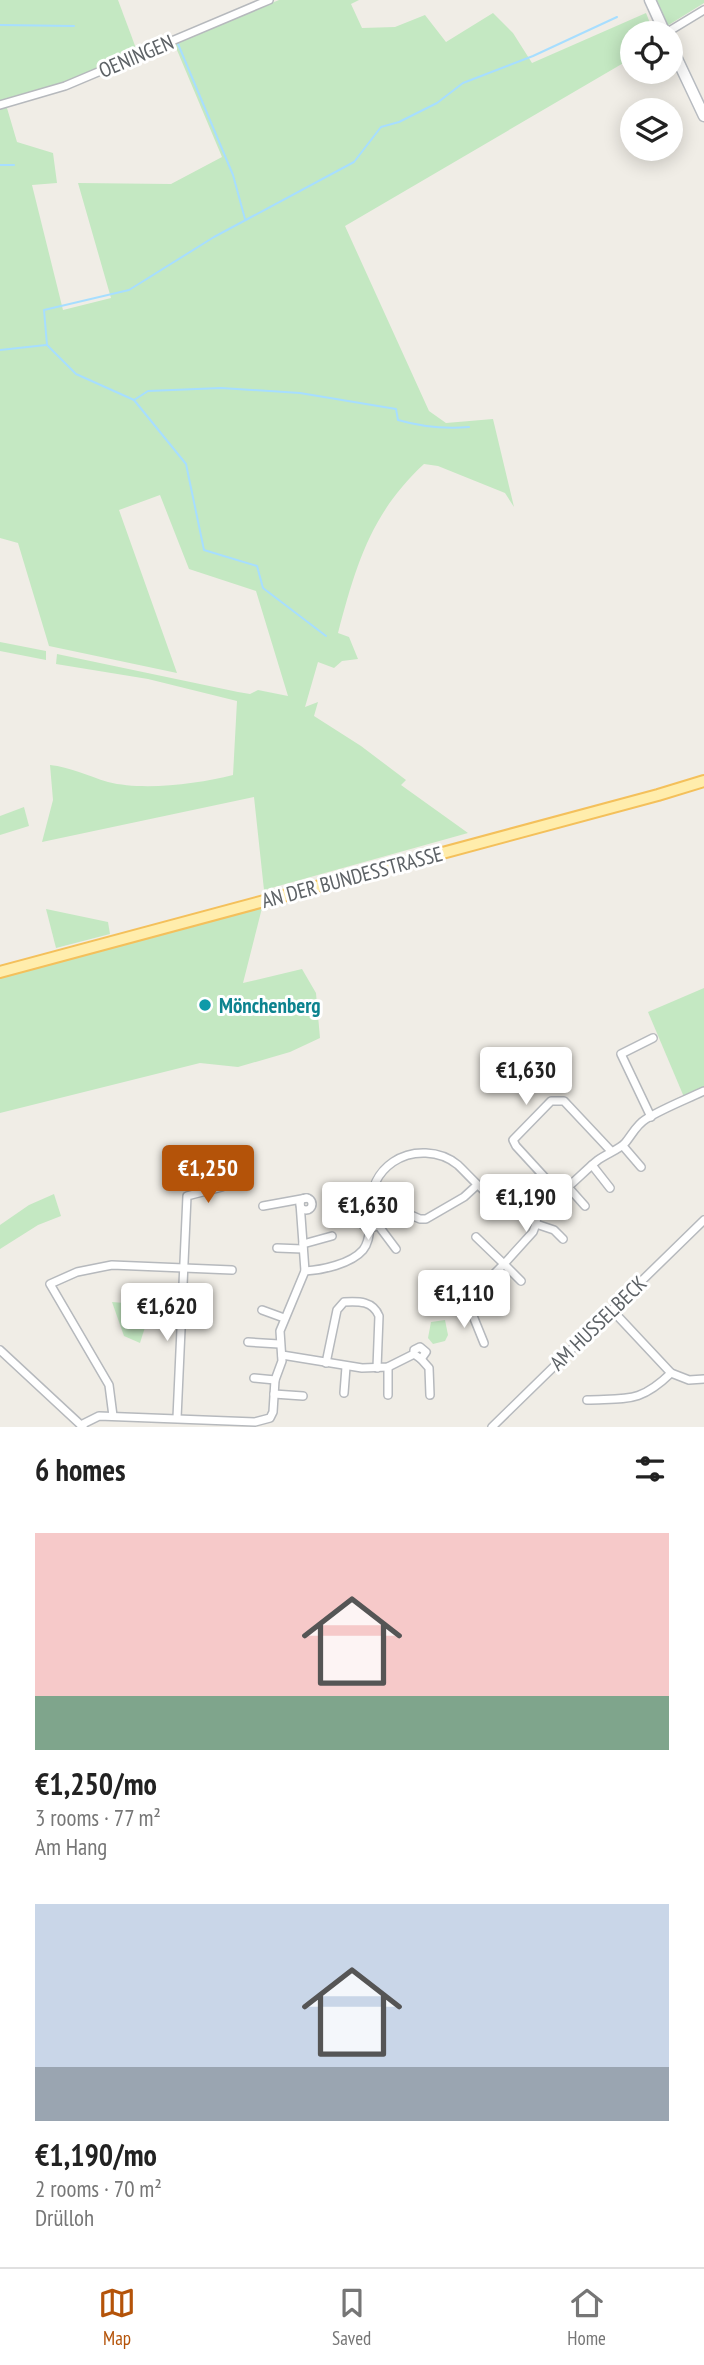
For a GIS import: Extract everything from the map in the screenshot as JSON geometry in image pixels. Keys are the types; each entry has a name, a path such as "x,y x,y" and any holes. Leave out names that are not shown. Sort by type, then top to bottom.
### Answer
{"main road":[{"path":"650,0 660,21"},
{"path":"683,72 704,116"},
{"name":"AN DER BUNDESSTRASSE","path":"0,972 704,781"}],"street":[{"name":"OENINGEN","path":"0,105 65,86 269,0"},
{"path":"683,22 704,10"},
{"path":"651,1116 621,1054 653,1038"},
{"path":"370,1208 378,1175 395,1160 415,1153 446,1157 477,1186 497,1200 513,1206 538,1205 569,1188 592,1165 623,1146 637,1126 651,1116 704,1091"},
{"path":"560,1194 513,1140 551,1101 564,1101 611,1151"},
{"path":"623,1146 641,1167"},
{"path":"592,1165 610,1188"},
{"path":"305,1270 329,1266 356,1256 366,1246 376,1225 379,1213 370,1208 363,1210 359,1217 361,1224 376,1225 404,1212 419,1219 426,1219 464,1197 477,1186"},
{"path":"177,1418 187,1196 222,1187"},
{"path":"569,1188 585,1206"},
{"path":"0,1350 82,1426 99,1416 270,1418 273,1412 275,1380 282,1355 280,1331 305,1270 303,1200 263,1206"},
{"path":"469,1306 473,1304 473,1295 533,1232 538,1205"},
{"name":"AM HUSSELBECK","path":"492,1427 704,1220"},
{"path":"536,1223 554,1230 563,1240"},
{"path":"376,1225 396,1249"},
{"path":"277,1248 303,1246 332,1236"},
{"path":"476,1237 521,1281"},
{"path":"113,1416 109,1385 50,1284 95,1267 112,1265 232,1270"},
{"path":"429,1278 469,1306 484,1343"},
{"path":"461,1298 466,1292 473,1295"},
{"path":"326,1363 337,1310 344,1302 349,1301 371,1304 379,1316 377,1368"},
{"path":"262,1310 284,1318"},
{"path":"612,1310 671,1373 690,1380 704,1379"},
{"path":"248,1342 279,1344"},
{"path":"426,1344 417,1348 418,1356 429,1368 430,1395"},
{"path":"282,1355 346,1367 377,1368 388,1367 418,1356"},
{"path":"344,1393 346,1367"},
{"path":"387,1395 388,1367"},
{"path":"587,1400 631,1398 645,1394 671,1373"},
{"path":"254,1378 275,1380"},
{"path":"274,1394 303,1396"}],"green space":[{"path":"0,0 118,0 137,51 63,84 0,101"},
{"path":"279,0 359,0 351,4 362,28 395,27 425,15 446,42 493,13 513,33 532,63 620,24 620,65 345,226 429,411 446,423 493,419 514,507 505,493 438,466 424,464 378,521 359,563 338,633 349,637 358,659 342,661 334,668 318,662 305,707 318,702 314,716 361,746 406,780 401,785 468,833 264,890 254,797 42,842 53,800 50,765 108,782 137,786 187,784 233,775 237,701 148,679 56,664 57,654 238,692 250,694 258,690 288,696 256,591 189,569 160,495 119,510 177,673 49,646 18,543 0,538 0,108 7,108 17,142 53,153 57,183 32,185 63,310 111,298 78,183 171,184 222,157 174,43"},
{"path":"656,0 704,0 704,3 675,21 665,21"},
{"path":"646,13 649,21 628,21"},
{"path":"0,642 46,651 46,660 0,651"},
{"path":"24,807 29,826 0,835 0,816"},
{"path":"262,908 243,983 302,969 316,993 320,1038 290,1052 238,1067 200,1063 0,1113 0,978"},
{"path":"46,909 108,922 110,934 56,948"},
{"path":"704,988 704,1087 684,1097 648,1012"},
{"path":"54,1194 61,1216 38,1225 0,1249 0,1225 29,1205"},
{"path":"112,1302 137,1304 146,1324 140,1343 124,1336"},
{"path":"445,1320 448,1335 445,1341 433,1344 428,1338 431,1322"}],"waterway":[{"path":"326,636 263,588 257,566 204,550 186,464 134,400 76,374 47,345 44,310 129,290 214,237 354,162 381,127 399,122 437,103 463,83 533,56 617,17"},
{"path":"0,25 74,26"},
{"path":"178,44 233,175 245,219"},
{"path":"0,165 14,165"},
{"path":"0,350 46,345"},
{"path":"134,400 148,391 221,388 300,393 396,409 398,420 416,424 442,428 469,427"}],"place":[{"name":"Mönchenberg","path":"205,1005"}]}
